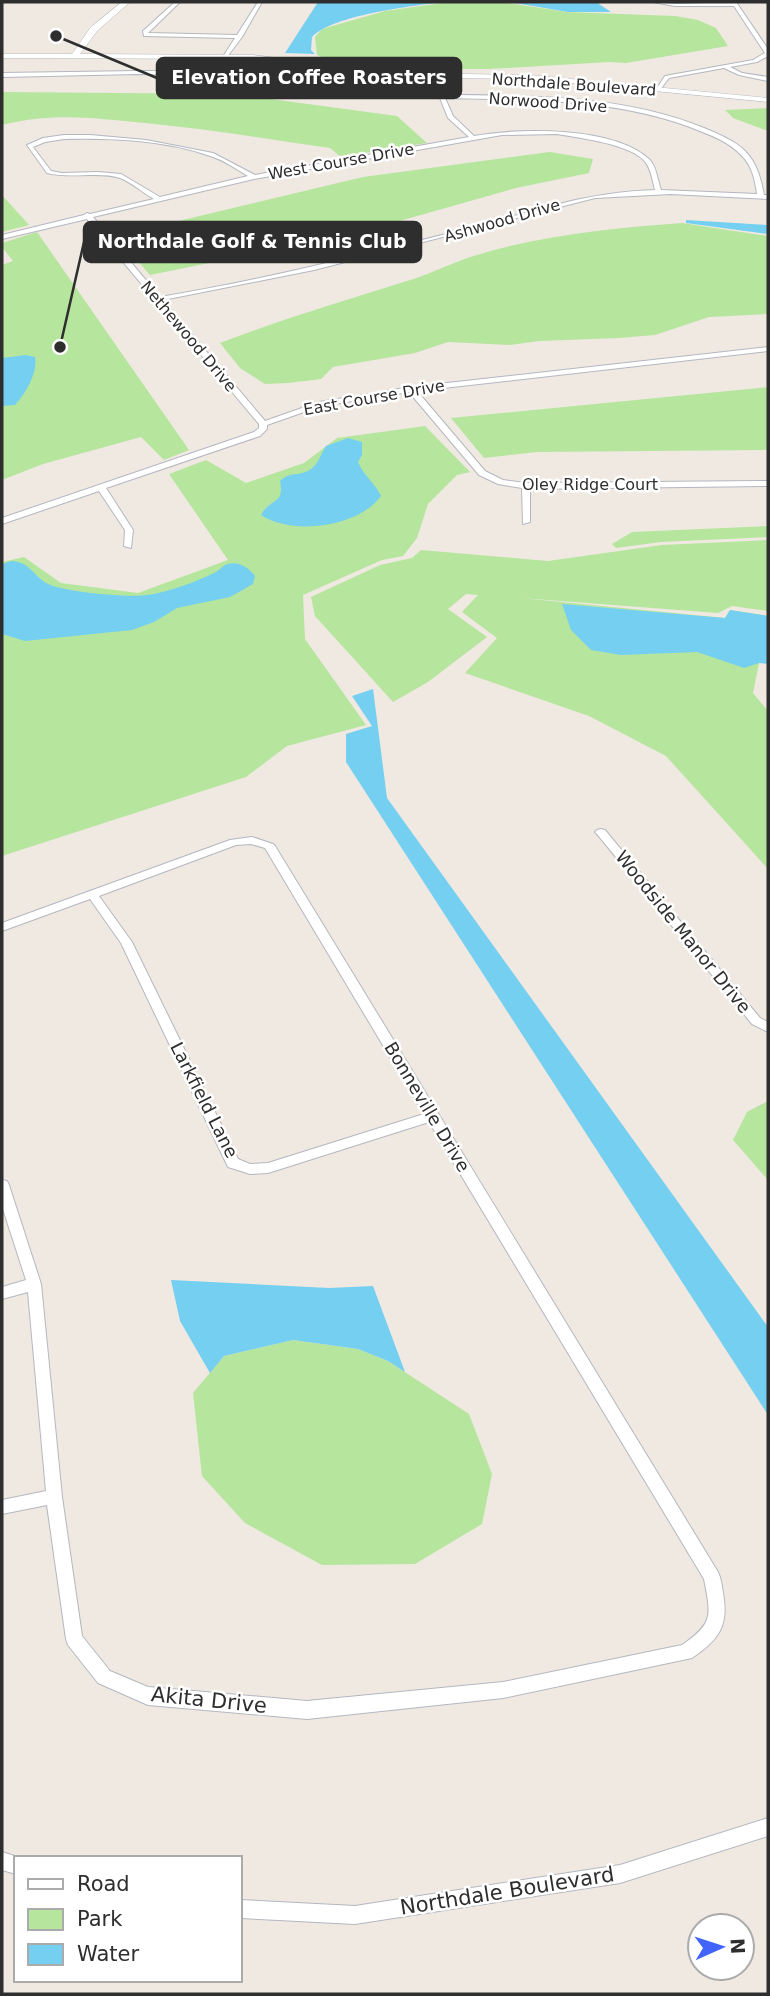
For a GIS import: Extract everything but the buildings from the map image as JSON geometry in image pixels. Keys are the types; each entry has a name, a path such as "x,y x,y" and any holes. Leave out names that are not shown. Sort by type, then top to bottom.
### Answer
{"street":[{"path":"75,55 94,29 126,2"},
{"path":"178,2 145,32 146,35 239,37"},
{"path":"227,55 260,2"},
{"path":"655,2 675,5 735,3 768,54 755,61 667,77 657,90"},
{"name":"Northdale Boulevard","path":"2,56 227,55 395,75 530,77 768,100"},
{"path":"723,66 741,74 768,79"},
{"name":"Norwood Drive","path":"2,75 220,74 369,94 556,100 644,113 691,125 717,135 743,151 757,169 765,197"},
{"path":"442,97 450,117 472,137"},
{"name":"West Course Drive","path":"2,237 254,177 472,137 528,131 557,132 610,142 631,150 649,162 659,192"},
{"path":"158,199 121,176 98,173 62,175 49,172 29,146 38,140 55,138 151,141 181,145 215,155 254,177"},
{"name":"Ashwood Drive","path":"158,299 283,277 572,201 613,194 659,192 765,197"},
{"name":"Nethewood Drive","path":"87,215 263,424"},
{"name":"East Course Drive","path":"2,521 257,434 263,429 263,424 319,404 411,389 768,349"},
{"name":"Oley Ridge Court","path":"411,389 482,472 501,482 526,486 768,484"},
{"path":"526,486 526,522"},
{"path":"102,488 129,530 128,546"},
{"name":"Woodside Manor Drive","path":"601,832 756,1021 768,1028"},
{"name":"Bonneville Drive","path":"2,927 234,842 252,840 269,845 712,1577 719,1615"},
{"name":"Larkfield Lane","path":"92,894 126,942 233,1163 250,1169 268,1168 433,1116"},
{"name":"Akita Drive","path":"2,1185 34,1284 54,1497 74,1639 104,1677 148,1696 307,1710 503,1690 687,1652 708,1638 719,1615"},
{"path":"2,1293 34,1284"},
{"path":"2,1507 54,1497"},
{"name":"Northdale Boulevard","path":"242,1909 355,1915 620,1874 768,1827"}],"green space":[{"path":"449,2 502,2 567,12 675,16 698,20 716,28 728,46 626,63 489,69 372,69 340,65 317,55 315,37 322,29 385,11"},
{"path":"2,92 233,94 397,116 427,143 341,157 330,148 108,119 56,117 2,125"},
{"path":"768,108 768,131 733,118 725,110"},
{"path":"550,152 593,159 589,173 516,188 357,233 150,275 116,236 363,177"},
{"path":"2,195 29,225 2,232"},
{"path":"682,223 768,236 768,314 709,317 655,335 510,345 448,342 415,353 333,367 321,379 288,383 265,384 240,368 220,343 502,248 578,233"},
{"path":"37,232 189,450 164,460 141,437 43,464 2,480 2,265 13,261 2,243"},
{"path":"768,387 768,450 537,452 484,458 451,418"},
{"path":"425,426 470,472 457,475 428,504 417,538 403,556 382,560 303,595 305,639 366,725 287,746 246,777 2,856 2,562 24,557 61,583 138,593 228,560 169,474 206,460 246,483 304,463 337,438"},
{"path":"768,526 768,537 661,542 616,548 612,544 632,532"},
{"path":"768,540 768,611 732,606 718,613 521,598 725,618 730,610 768,616 768,662 759,663 753,693 768,711 768,869 666,756 589,716 465,673 497,638 462,612 478,595 466,594 448,609 487,637 428,682 393,702 315,616 311,597 380,565 412,558 421,550 548,561 662,545"},
{"path":"768,1101 768,1180 733,1140 747,1112"},
{"path":"293,1340 358,1349 388,1361 469,1414 492,1474 482,1524 415,1564 322,1565 245,1523 202,1476 193,1393 224,1356"}],"water":[{"path":"318,2 443,2 355,17 322,29 312,37 311,50 315,54 285,53"},
{"path":"509,2 596,2 611,12 568,12"},
{"path":"686,220 768,225 768,234 686,223"},
{"path":"26,355 35,357 35,370 30,383 15,405 2,406 2,358"},
{"path":"348,438 362,442 362,455 358,462 381,496 371,507 342,521 324,525 290,525 261,515 279,498 280,481 287,476 311,469 326,446"},
{"path":"11,561 27,566 41,580 54,586 112,595 139,596 165,592 199,580 232,563 243,566 255,576 253,584 230,597 177,608 154,622 132,630 25,641 2,634 2,564"},
{"path":"562,604 725,618 730,610 768,616 768,664 759,663 744,668 697,652 621,655 591,650 571,630"},
{"path":"373,689 387,798 768,1327 768,1415 346,762 346,734 372,726 352,696"},
{"path":"171,1280 329,1288 373,1286 405,1372 388,1361 358,1349 293,1340 224,1356 210,1373 180,1321"}],"place":[{"name":"Elevation Coffee Roasters","path":"56,36"},
{"name":"Northdale Golf & Tennis Club","path":"60,347"}]}
